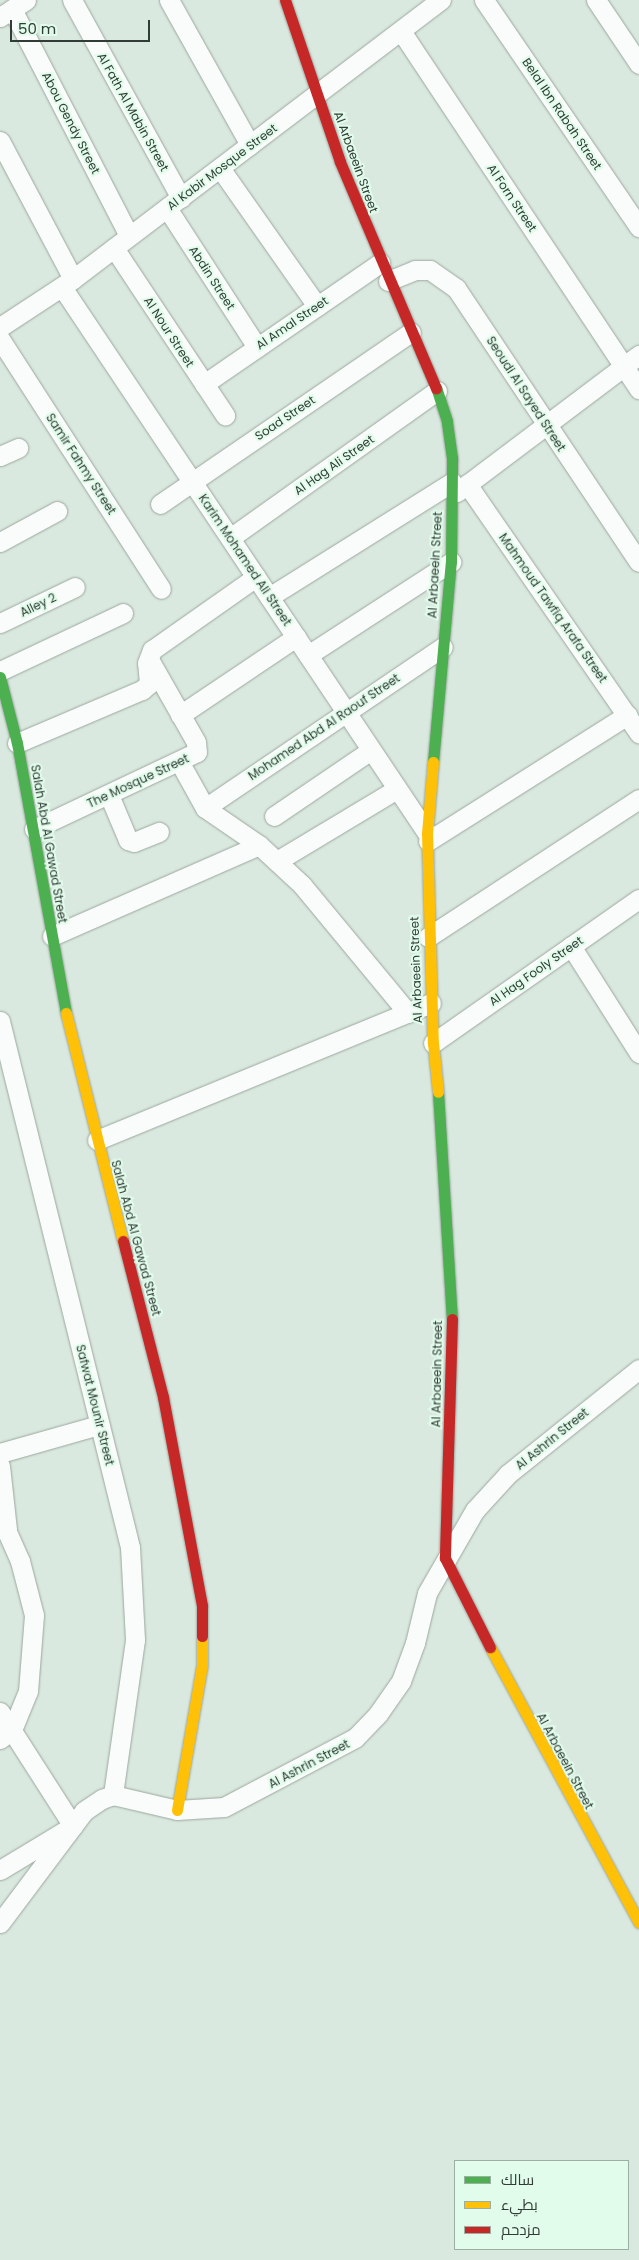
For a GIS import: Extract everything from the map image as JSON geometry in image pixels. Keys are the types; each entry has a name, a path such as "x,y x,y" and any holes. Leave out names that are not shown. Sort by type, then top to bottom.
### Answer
{"street":[{"name":"Al Fath Al Mabin Street","path":"72,0 174,203"},
{"path":"169,0 250,146"},
{"name":"Al Arbaeein Street","path":"285,0 317,95 380,263 437,391 447,421 457,487 427,837 428,937 433,1043 444,1152 453,1346 445,1558 535,1735 639,1922"},
{"name":"Al Kabir Mosque Street","path":"0,327 68,283 250,146 400,31 422,6 441,0"},
{"name":"Belal Ibn Rabah Street","path":"484,0 639,227"},
{"path":"596,0 639,64"},
{"name":"Abou Gendy Street","path":"13,9 130,236"},
{"name":"Al Forn Street","path":"400,31 631,361 639,389"},
{"name":"Karim Mohamed Ali Street","path":"0,141 68,283 192,482 427,837"},
{"path":"220,168 317,306"},
{"name":"Abdin Street","path":"174,203 257,347"},
{"name":"Al Nour Street","path":"114,248 225,415"},
{"name":"Al Amal Street","path":"204,384 380,263"},
{"name":"Seoudi Al Sayed Street","path":"388,281 415,270 430,270 445,278 456,288 639,562"},
{"name":"Soad Street","path":"160,504 411,332"},
{"name":"Samir Fahmy Street","path":"0,340 161,589"},
{"path":"269,597 457,487 546,425 631,361"},
{"name":"Al Hag Ali Street","path":"230,538 437,391"},
{"path":"0,456 18,448"},
{"name":"Mahmoud Tawfiq Arafa Street","path":"457,487 639,732"},
{"path":"0,542 57,511"},
{"path":"308,655 450,562"},
{"path":"17,743 142,690 149,684 147,655 256,578"},
{"name":"Alley 2","path":"0,623 75,586"},
{"path":"0,671 123,613"},
{"path":"180,715 296,637"},
{"name":"Mohamed Abd Al Raouf Street","path":"205,808 443,647"},
{"name":"The Mosque Street","path":"34,829 180,762 198,748 147,655"},
{"name":"Salah Abd Al Gawad Street","path":"0,677 17,743 34,829 72,1043 164,1397 202,1606 202,1665 177,1810"},
{"path":"427,837 627,715"},
{"path":"274,816 371,750"},
{"path":"180,762 205,808 259,845 302,885 408,1013"},
{"path":"277,861 397,789"},
{"path":"109,796 128,840 134,842 159,832"},
{"path":"428,937 639,799"},
{"path":"52,936 259,845"},
{"name":"Al Hag Fooly Street","path":"433,1043 639,899"},
{"path":"571,946 639,1052"},
{"path":"96,1140 431,1003"},
{"name":"Safwat Mounir Street","path":"0,1021 130,1547 135,1595 134,1640 113,1795"},
{"name":"Al Ashrin Street","path":"113,1795 177,1810 224,1807 246,1798 355,1738 378,1714 401,1681 415,1643 427,1593 445,1558 475,1510 508,1474 639,1369"},
{"path":"0,1453 99,1425"},
{"path":"0,1466 3,1523 20,1561 34,1615 28,1691 6,1735"},
{"path":"0,1712 6,1735 73,1826"},
{"path":"0,1923 84,1811 113,1795"},
{"path":"0,1870 73,1826"}],"traffic: fast":[{"path":"433,762 451,562 452,458 447,421 436,388"},
{"path":"0,677 17,743 66,1013"},
{"path":"438,1092 452,1319"}],"traffic: slow":[{"path":"433,762 427,833 433,1043 438,1092"},
{"path":"66,1013 123,1241"},
{"path":"177,1810 202,1665 202,1636"},
{"path":"490,1647 639,1922"}],"traffic: jam":[{"path":"285,0 340,162 436,388"},
{"path":"123,1241 163,1397 202,1606 202,1636"},
{"path":"452,1319 445,1558 490,1647"}]}
